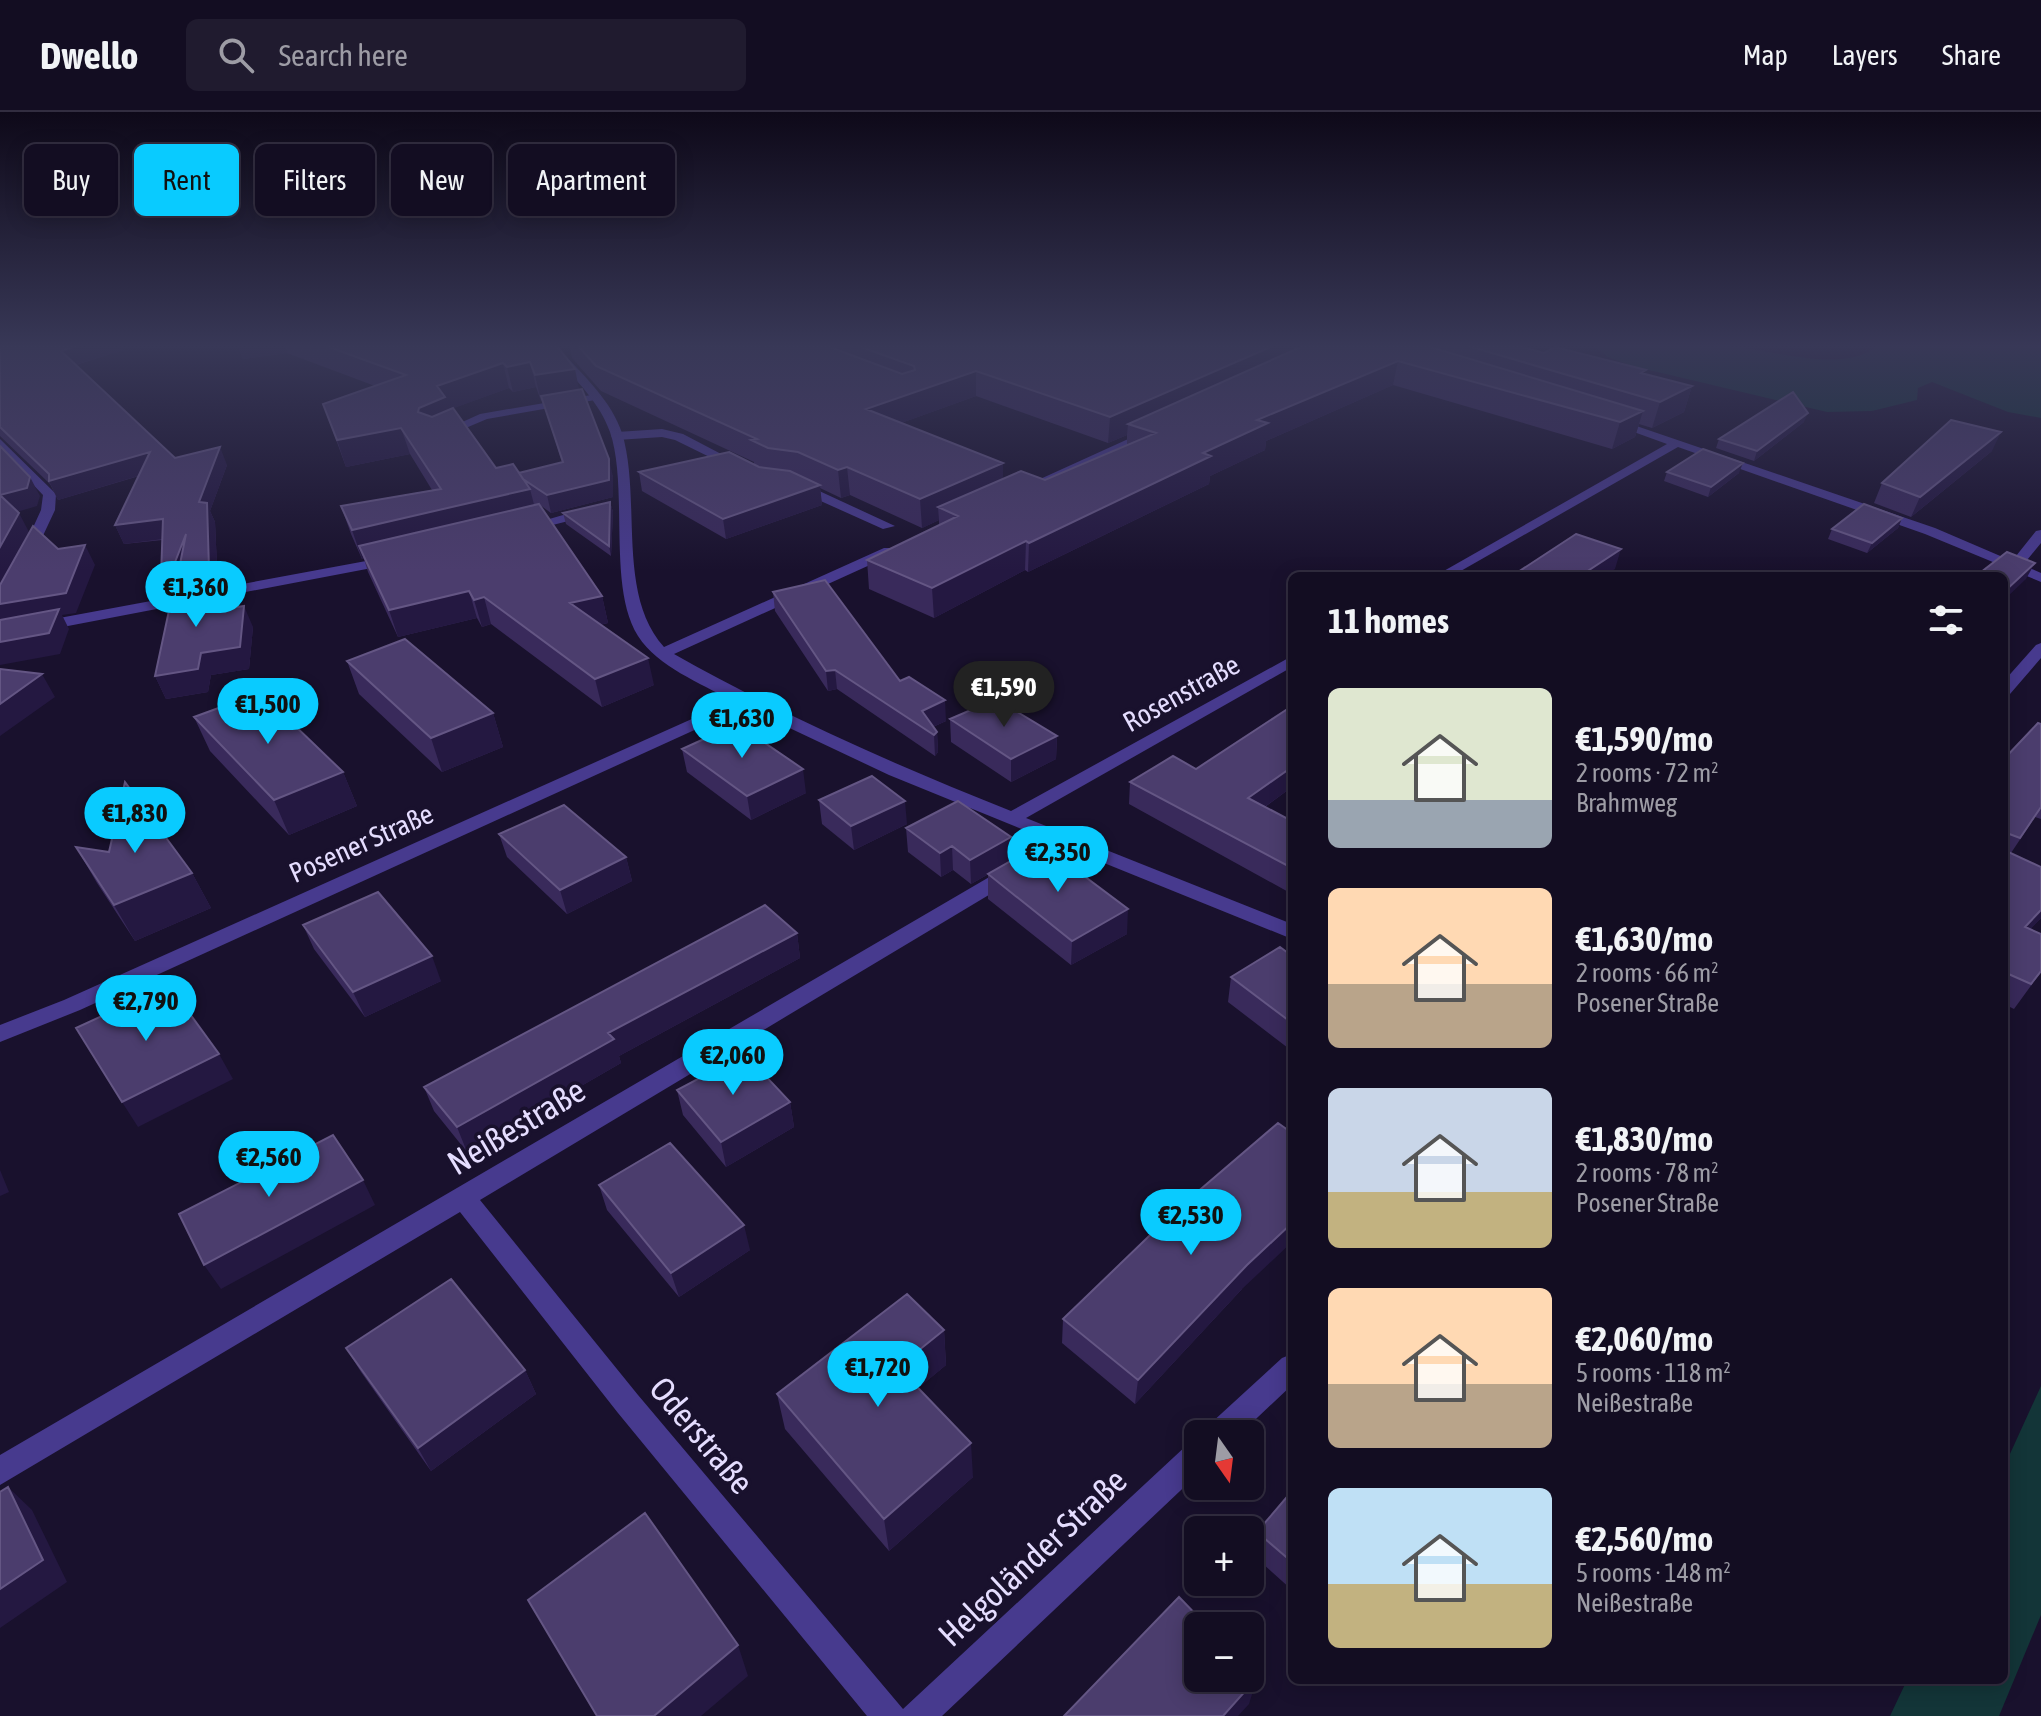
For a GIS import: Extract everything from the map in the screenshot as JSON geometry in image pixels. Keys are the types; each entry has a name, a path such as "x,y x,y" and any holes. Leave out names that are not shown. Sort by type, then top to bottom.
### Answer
{"street":[{"path":"434,437 472,421"},
{"path":"609,421 617,436 626,501 624,518 635,615 645,635 662,654 745,701 895,771 1288,930"},
{"path":"1611,421 1930,531 2041,578"},
{"path":"1009,497 1168,425"},
{"path":"617,436 662,433 679,437 754,474"},
{"path":"0,443 50,494 48,510 22,564"},
{"path":"1449,572 1677,443"},
{"path":"781,483 796,485 888,526"},
{"path":"504,533 626,501"},
{"path":"2015,566 2041,534"},
{"path":"662,654 907,543"},
{"path":"0,634 231,593 410,556"},
{"path":"2008,686 2041,648"},
{"name":"Rosenstraße","path":"1012,818 1288,663"},
{"name":"Posener Straße","path":"0,1034 72,1005 745,701"},
{"name":"Neißestraße","path":"0,1471 1067,840"},
{"name":"Oderstraße","path":"463,1197 628,1404 889,1716"},
{"path":"1235,1420 1288,1371"},
{"name":"Helgoländer Straße","path":"917,1716 1184,1467"}],"green space":[{"path":"2041,1386 2041,1615 1999,1716 1890,1716 1905,1684 2008,1684 2008,1458"}],"building":[{"path":"0,421 135,421 175,458 220,447 199,502 207,503 209,569 178,574 186,534 170,575 161,577 163,519 115,525 150,452 49,481 49,474 0,427"},
{"path":"330,421 462,421 496,468 513,464 530,489 352,530 341,506 441,489 401,428 337,440"},
{"path":"549,421 594,421 609,459 609,480 547,495 519,473 563,462"},
{"path":"717,421 896,421 1003,463 920,499 847,467 838,470 798,452 768,448 751,440 757,439"},
{"path":"1135,421 1268,423 1203,453 1211,456 932,588 867,560 958,516 938,507 1021,471 1045,480 1156,433 1128,424"},
{"path":"1748,421 1797,421 1757,451 1719,439"},
{"path":"1950,421 2001,432 1920,497 1882,483"},
{"path":"0,446 30,477 27,488 0,495"},
{"path":"1703,449 1743,463 1711,487 1667,472"},
{"path":"729,452 759,467 790,471 820,485 723,519 639,472"},
{"path":"0,495 19,513 0,547"},
{"path":"610,502 609,546 563,513"},
{"path":"539,504 602,596 570,603 648,658 595,679 484,597 474,600 469,591 389,610 359,546"},
{"path":"1864,504 1902,518 1872,543 1832,529"},
{"path":"33,526 58,549 85,545 66,593 0,604 0,585"},
{"path":"1576,534 1621,549 1586,572 1518,572"},
{"path":"2007,552 2035,563 2008,588 2008,572 1981,572"},
{"path":"825,580 900,681 909,677 945,700 922,711 937,732 934,735 835,670 826,671 773,592"},
{"path":"209,581 210,611 244,606 240,647 201,653 198,669 155,676 174,587"},
{"path":"59,609 49,633 0,642 0,620"},
{"path":"405,639 493,713 431,738 347,661"},
{"path":"0,669 42,674 0,704"},
{"path":"254,695 263,695 343,772 274,800 194,717"},
{"path":"996,699 1057,736 1011,759 950,719"},
{"path":"1288,709 1288,770 1248,798 1288,819 1288,866 1130,782 1173,756 1196,769"},
{"path":"2038,723 2041,724 2041,807 2020,838 2008,834 2008,755"},
{"path":"737,724 803,769 747,796 682,749"},
{"path":"872,776 905,801 851,826 819,800"},
{"path":"125,782 192,873 114,905 76,847 109,852"},
{"path":"958,801 1011,837 970,860 952,846 940,853 906,828"},
{"path":"564,805 626,857 560,890 499,834"},
{"path":"1030,850 1051,863 1060,858 1128,909 1072,941 988,874"},
{"path":"2008,852 2041,867 2041,910 2025,927 2041,934 2041,971 2031,984 2008,974"},
{"path":"378,892 432,956 353,992 303,925"},
{"path":"765,905 797,933 608,1033 614,1039 457,1127 424,1087"},
{"path":"1280,947 1288,953 1288,1020 1231,977"},
{"path":"169,985 219,1054 122,1102 76,1028"},
{"path":"745,1054 790,1102 721,1142 677,1090"},
{"path":"1278,1123 1288,1130 1288,1227 1247,1265 1138,1380 1063,1319 1174,1212"},
{"path":"333,1135 363,1180 204,1265 179,1214"},
{"path":"670,1143 744,1225 671,1273 599,1185"},
{"path":"451,1279 525,1370 418,1448 346,1348"},
{"path":"907,1294 944,1330 898,1367 971,1443 884,1519 777,1394"},
{"path":"8,1487 43,1560 0,1589 0,1492"},
{"path":"1288,1496 1288,1559 1264,1538 1264,1524"},
{"path":"645,1513 738,1645 654,1716 597,1716 528,1600"},
{"path":"1179,1597 1193,1612 1184,1612 1184,1692 1244,1692 1223,1716 1064,1716"}]}
